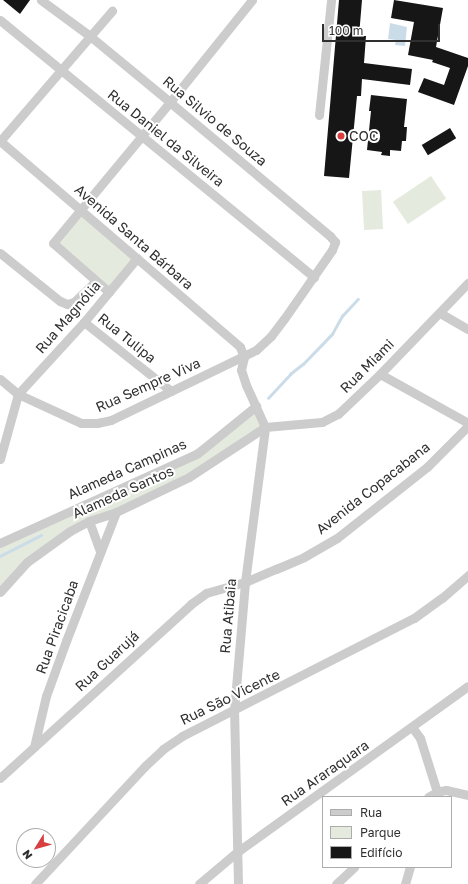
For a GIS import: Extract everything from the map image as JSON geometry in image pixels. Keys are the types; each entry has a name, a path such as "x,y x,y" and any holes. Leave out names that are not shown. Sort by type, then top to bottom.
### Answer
{"street":[{"name":"Rua Silvio de Souza","path":"41,0 90,36 330,236 335,242 332,250 314,277"},
{"path":"109,292 53,243 252,0"},
{"path":"319,115 332,0"},
{"path":"0,141 112,11"},
{"name":"Rua Daniel da Silveira","path":"0,20 314,277"},
{"name":"Avenida Santa Bárbara","path":"0,141 240,347 244,357"},
{"path":"0,253 60,301 67,304 74,302 96,281"},
{"name":"Rua Magnólia","path":"18,394 84,322 137,258"},
{"name":"Rua Sempre Viva","path":"0,379 18,394 81,423 97,423 112,420 256,350 271,336 314,277"},
{"name":"Rua Miami","path":"265,427 322,422 338,414 380,374 468,283"},
{"path":"440,313 468,329"},
{"name":"Rua Tulipa","path":"84,322 170,391"},
{"path":"244,357 241,370 246,385 265,427"},
{"path":"380,374 468,423"},
{"path":"0,459 18,394"},
{"name":"Alameda Campinas","path":"0,543 198,453 256,406"},
{"name":"Avenida Copacabana","path":"244,582 304,557 337,538 427,467 468,426"},
{"name":"Alameda Santos","path":"0,592 27,562 56,540 89,521 116,512 189,477 265,427"},
{"name":"Rua Atibaia","path":"238,884 234,711 244,582 265,427"},
{"name":"Rua Piracicaba","path":"34,747 46,696 66,640 116,512"},
{"path":"89,521 100,552"},
{"name":"Rua São Vicente","path":"35,884 145,766 163,749 182,736 234,711 414,618 442,598 468,575"},
{"name":"Rua Guarujá","path":"0,778 191,604 206,593 244,582"},
{"name":"Rua Araraquara","path":"199,884 237,852 468,686"},
{"path":"42,714 54,730"},
{"path":"412,727 420,738 438,792"},
{"path":"430,796 446,790 468,795"},
{"path":"336,884 353,868"},
{"path":"405,884 410,868"}],"green space":[{"path":"431,176 446,198 408,224 393,202"},
{"path":"381,190 383,229 364,230 362,191"},
{"path":"81,209 137,258 108,291 52,242"},
{"path":"256,406 265,427 189,477 56,540 0,592 0,543 181,460"}],"water":[{"path":"390,23 407,27 405,46 395,45 396,40 388,39"}],"building":[{"path":"3,0 30,0 20,14"},
{"path":"339,0 362,0 359,36 366,36 364,63 412,69 410,85 362,79 361,96 357,96 349,178 324,176"},
{"path":"394,0 443,8 436,47 468,58 468,66 454,105 418,92 424,78 444,85 450,68 432,62 433,60 408,55 414,22 391,18"},
{"path":"371,95 407,99 404,127 407,127 406,141 402,141 401,151 390,150 390,156 381,155 382,152 367,150"},
{"path":"450,128 456,138 428,155 422,145"}],"waterway":[{"path":"268,398 290,374 303,364 332,334 342,316 358,299"},
{"path":"0,556 41,535"}],"place":[{"name":"COC","path":"341,136"}]}
